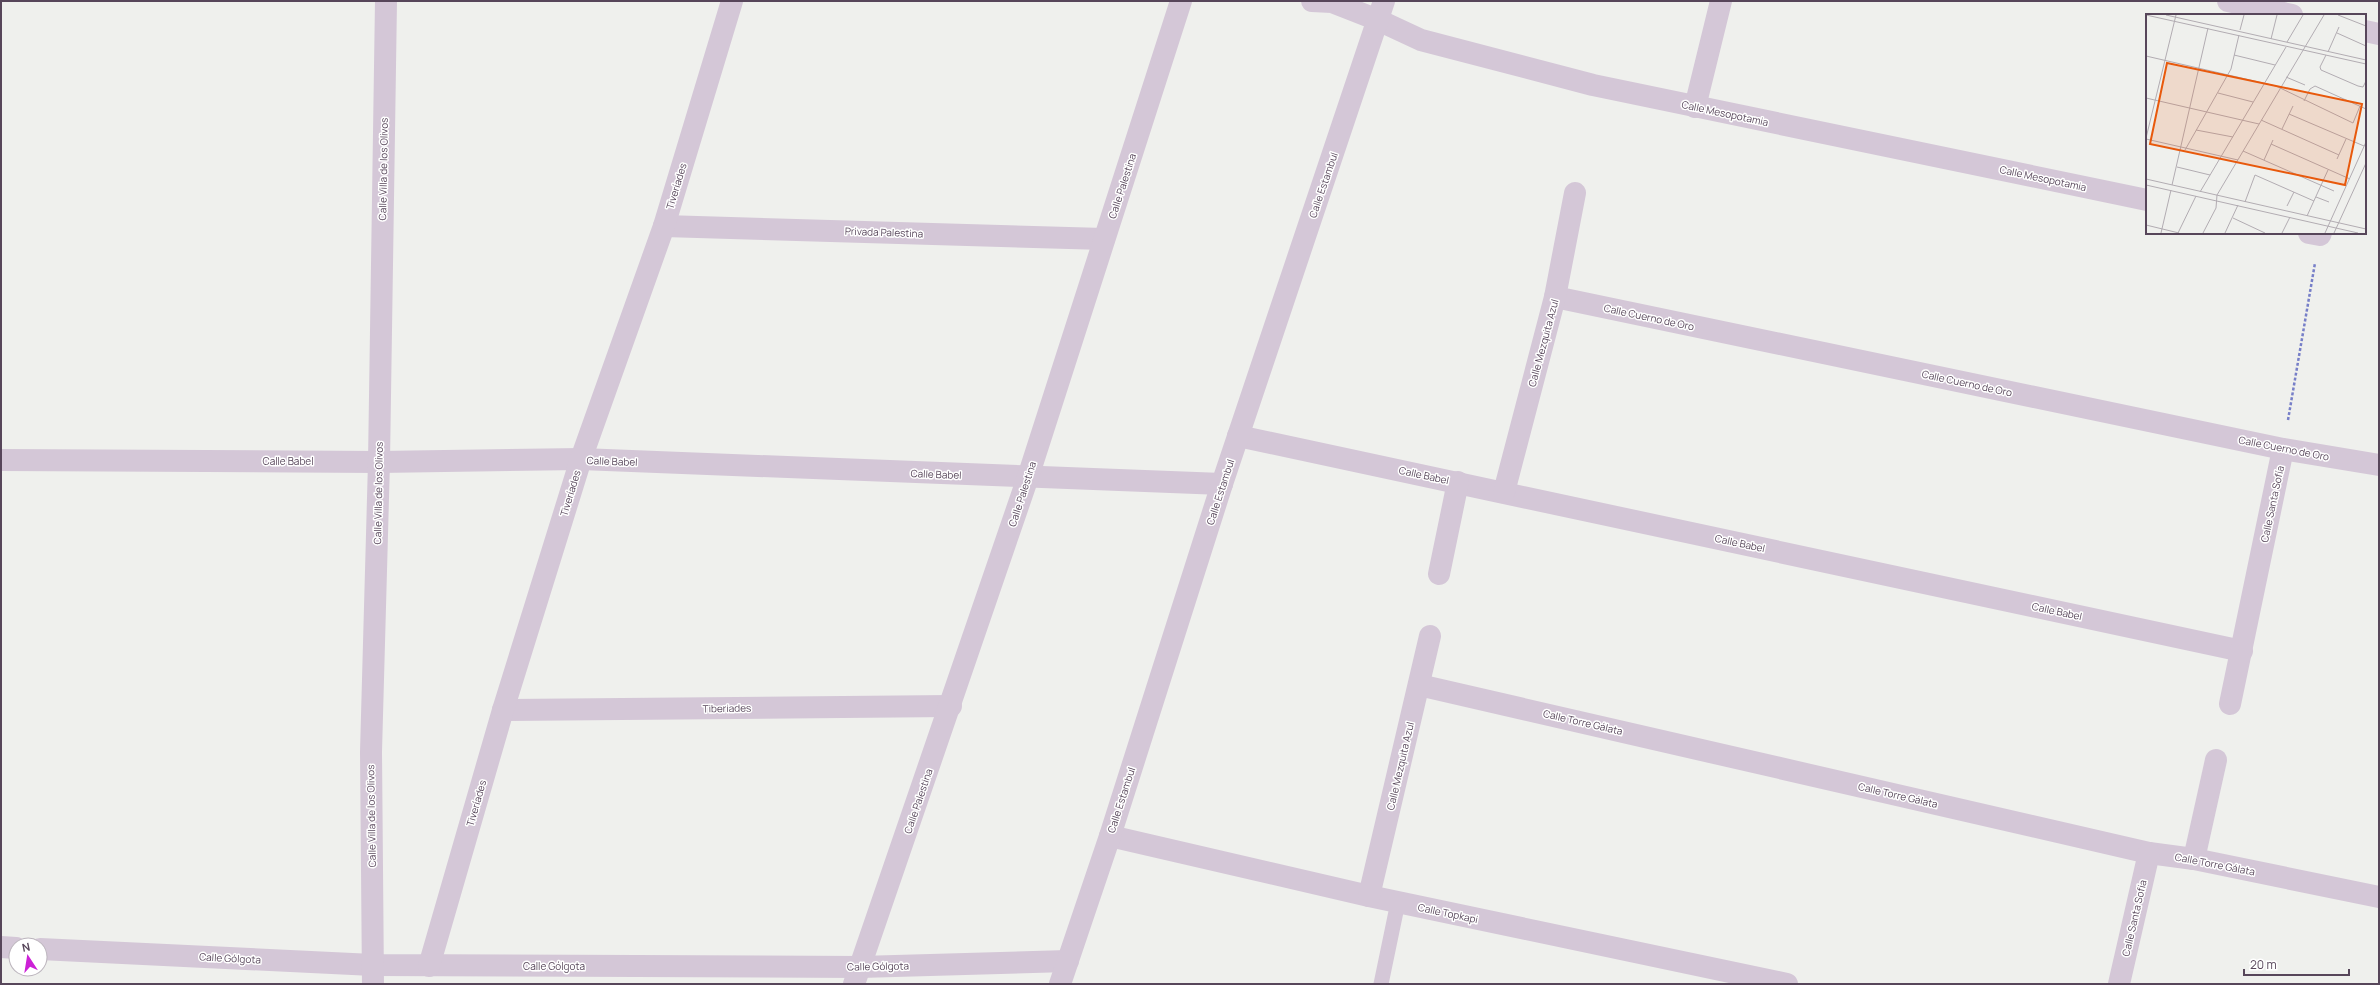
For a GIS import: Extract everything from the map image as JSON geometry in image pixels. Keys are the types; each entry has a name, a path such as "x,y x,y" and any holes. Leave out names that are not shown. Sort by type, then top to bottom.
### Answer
{"street":[{"name":"Calle Villa de los Olivos","path":"373,975 371,752 379,462 386,1"},
{"name":"Tiveríades","path":"429,966 503,710 581,459 664,226 732,1"},
{"name":"Calle Palestina","path":"857,976 951,706 1028,477 1181,1"},
{"name":"Calle Mesopotamia","path":"1312,1 1332,2 1381,11 1421,40 1593,85 2146,200"},
{"path":"1695,107 1721,1"},
{"path":"2228,1 2287,14"},
{"name":"Calle Estambul","path":"1060,984 1110,836 1222,484 1381,11"},
{"path":"2366,31 2379,34"},
{"name":"Calle Mezquita Azul","path":"1504,492 1555,297 1575,193"},
{"name":"Privada Palestina","path":"664,226 1104,239"},
{"name":"Calle Cuerno de Oro","path":"1555,297 2284,449 2379,465"},
{"name":"Calle Babel","path":"1238,436 2242,651"},
{"name":"Calle Santa Sofía","path":"2230,704 2284,449"},
{"name":"Calle Babel","path":"1,460 379,462 581,459 1222,484"},
{"path":"1439,574 1458,482"},
{"name":"Calle Mezquita Azul","path":"1369,896 1430,636"},
{"name":"Calle Torre Gálata","path":"1419,685 2149,853 2194,859 2379,897"},
{"name":"Tiberiades","path":"503,710 951,706"},
{"path":"2194,859 2216,760"},
{"name":"Calle Topkapi","path":"1110,836 1369,896 1787,984"},
{"name":"Calle Santa Sofía","path":"2119,984 2149,853"},
{"name":"Calle Gólgota","path":"48,950 373,975 429,966 857,976 1068,961"}],"lane":[{"path":"1381,984 1398,902"}],"path":[{"path":"2284,449 2316,234"}]}
